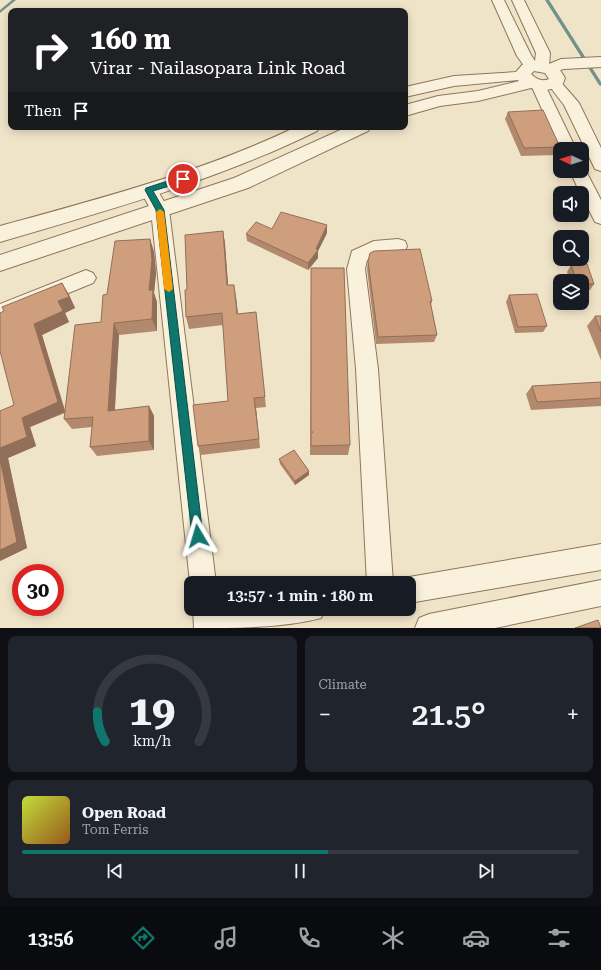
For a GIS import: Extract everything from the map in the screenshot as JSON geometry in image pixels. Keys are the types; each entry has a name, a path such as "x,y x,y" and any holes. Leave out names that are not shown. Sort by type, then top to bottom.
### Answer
{"street":[{"path":"498,0 524,56 570,103 601,165"},
{"path":"518,0 543,53 543,75 566,142"},
{"path":"408,110 438,101 478,96 543,75 601,62"},
{"path":"408,91 454,81 543,75 581,78"},
{"path":"0,234 149,190 228,164 305,130"},
{"path":"0,263 74,237 241,183 356,130"},
{"path":"582,178 601,217"},
{"path":"149,190 160,210 202,576"},
{"path":"380,576 366,369 356,269 359,256 374,248 398,246"},
{"path":"0,313 86,278"},
{"path":"416,589 601,558"},
{"path":"429,628 601,593"},
{"path":"207,616 208,628"},
{"path":"219,628 278,616"}],"building":[{"path":"543,110 558,142 553,142 553,147 524,148 508,112"},
{"path":"281,212 327,225 316,249 318,250 308,263 246,234 256,222 272,229"},
{"path":"223,231 227,285 234,285 237,314 256,312 265,397 254,398 259,439 198,446 193,405 228,401 222,313 186,317 185,290 187,289 185,235"},
{"path":"150,239 152,260 149,290 153,290 152,319 114,323 108,411 149,406 149,441 90,447 93,417 64,419 75,325 101,322 103,295 107,294 115,241"},
{"path":"420,249 432,301 430,301 437,335 378,337 368,261 370,253 374,251"},
{"path":"571,266 588,266 594,284 589,284 589,274 574,274"},
{"path":"311,268 344,268 350,445 311,446 311,433 313,432 311,432"},
{"path":"62,283 69,297 58,301 63,311 34,324 58,402 22,418 27,437 0,448 0,411 14,405 0,351 0,313 4,311 2,307"},
{"path":"537,294 547,326 518,327 509,295"},
{"path":"595,316 601,316 601,332"},
{"path":"601,382 601,398 537,402 532,386"},
{"path":"294,450 309,471 295,481 279,459"},
{"path":"0,459 17,542 0,550"},
{"path":"598,620 601,628 575,628"}],"waterway":[{"path":"0,12 14,0"},
{"path":"547,0 601,85"}],"slow traffic":[{"path":"160,212 169,289"}],"route":[{"path":"183,179 149,190 160,210 198,536"}]}
